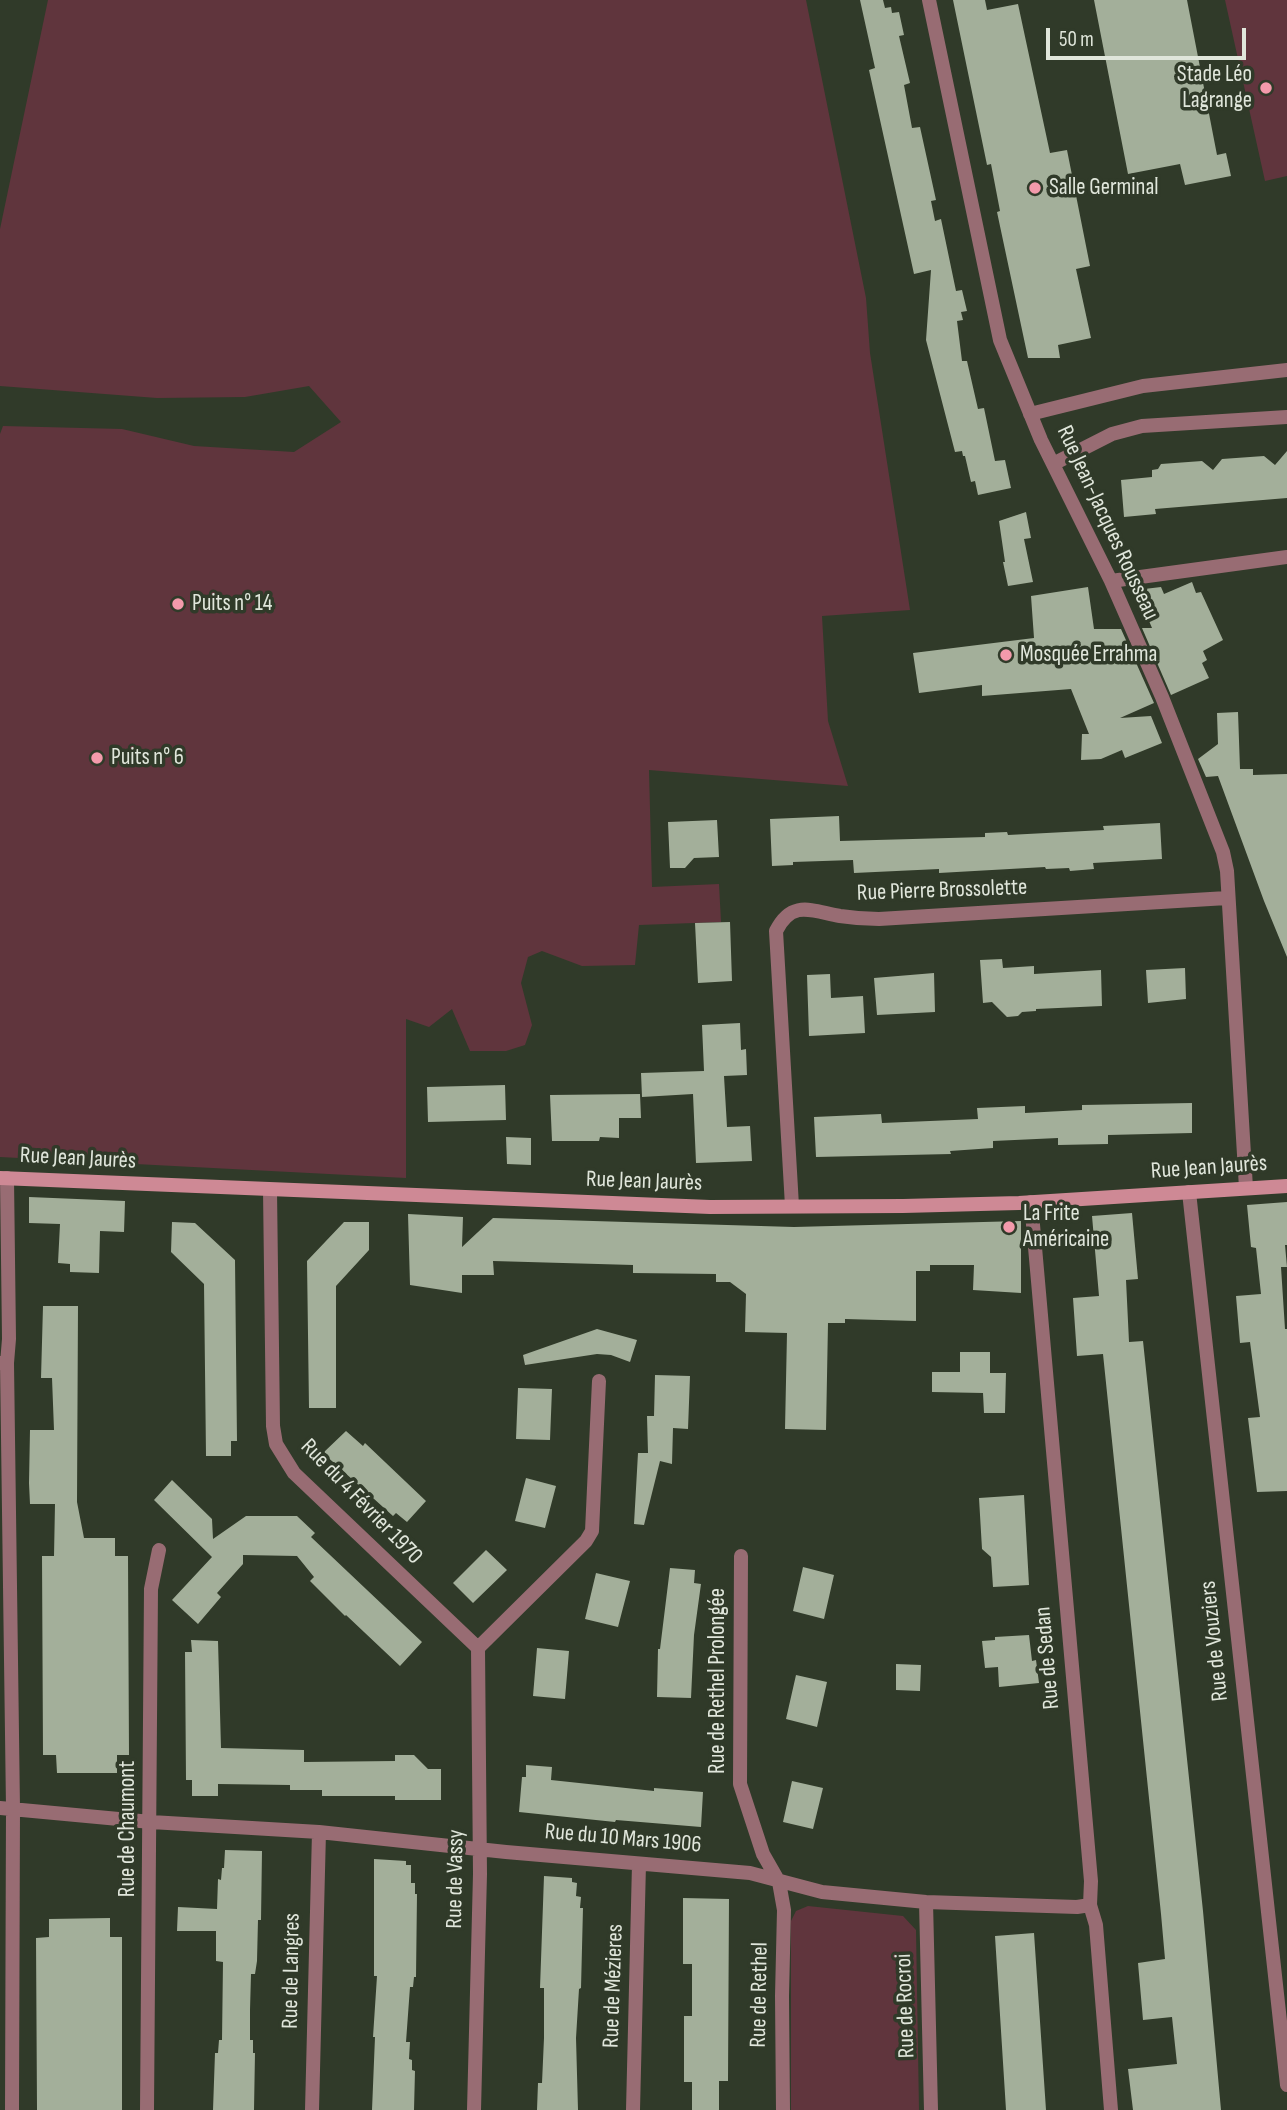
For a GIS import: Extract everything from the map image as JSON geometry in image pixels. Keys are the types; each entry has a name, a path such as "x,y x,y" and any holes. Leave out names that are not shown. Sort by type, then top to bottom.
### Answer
{"street":[{"name":"Rue Jean-Jacques Rousseau","path":"929,0 1000,340 1030,414 1111,581 1162,697 1223,852 1227,871 1246,1188"},
{"path":"1030,414 1143,386 1287,370"},
{"path":"1053,464 1112,434 1142,426 1287,417"},
{"path":"1111,581 1287,557"},
{"name":"Rue Pierre Brossolette","path":"792,1206 776,931 788,914 807,909 848,917 879,919 1227,898"},
{"path":"3,1178 9,1339 4,1363 12,2110"},
{"name":"Rue Jean Jaurès","path":"3,1178 698,1207 1031,1202 1287,1186"},
{"name":"Rue du 4 Février 1970","path":"270,1191 275,1444 294,1473 478,1648"},
{"name":"Rue de Vouziers","path":"1189,1192 1287,2085"},
{"name":"Rue de Sedan","path":"1031,1202 1091,1881 1090,1905 1096,1925 1111,2110"},
{"path":"478,1648 586,1541 592,1531 599,1381"},
{"name":"Rue de Chaumont","path":"147,2110 151,1589 159,1550"},
{"name":"Rue de Rethel Prolongée","path":"741,1556 740,1784 763,1854 779,1882"},
{"name":"Rue de Vassy","path":"474,2110 479,1848 478,1648"},
{"name":"Rue du 10 Mars 1906","path":"7,1808 151,1822 319,1832 750,1873 822,1892 926,1902 1077,1907 1090,1905"},
{"name":"Rue de Langres","path":"312,2110 319,1832"},
{"name":"Rue de Mézieres","path":"633,2110 639,1864"},
{"name":"Rue de Rethel","path":"779,1882 785,1910 782,1996 783,2110"},
{"name":"Rue de Rocroi","path":"926,1902 931,2110"}],"shaded area":[{"path":"48,0 806,0 866,298 870,353 910,610 822,616 828,721 848,786 649,770 652,887 719,884 721,922 639,925 635,965 582,966 542,951 528,957 521,983 532,1025 525,1045 506,1051 470,1051 452,1009 429,1027 406,1019 406,1178 0,1157 0,434 3,426 122,429 194,446 294,452 341,422 309,386 245,397 157,398 0,386 0,229"},
{"name":"Stade Léo Lagrange","path":"1225,0 1287,0 1287,176 1265,181"},
{"path":"808,1906 903,1916 916,1930 919,2110 791,2110 791,1921 796,1911"}],"building":[{"path":"860,0 883,0 885,8 891,7 892,13 899,12 904,35 899,36 910,83 904,85 912,128 920,127 936,200 931,201 935,221 941,219 956,291 962,290 967,311 961,312 963,320 957,321 962,361 967,361 978,409 984,408 995,461 1005,460 1011,488 978,495 975,481 971,482 965,456 962,451 955,452 926,340 931,270 914,274 869,70 875,68"},
{"path":"953,0 985,0 987,10 1018,4 1050,153 1067,150 1090,266 1076,269 1091,338 1058,345 1060,358 1028,358 997,212 1000,211 991,164 987,165"},
{"path":"1094,0 1187,0 1217,155 1226,153 1231,176 1185,185 1180,164 1128,174"},
{"path":"1287,451 1287,498 1155,509 1156,514 1124,517 1121,480 1152,477 1152,470 1158,469 1161,464 1202,461 1213,470 1222,459 1264,456 1275,465"},
{"path":"1026,512 1031,538 1024,539 1033,582 1008,586 999,521"},
{"path":"1192,582 1196,593 1201,592 1223,640 1203,651 1207,660 1202,663 1209,678 1171,695 1142,628 1152,628 1136,590 1161,587 1164,594"},
{"path":"1088,587 1094,629 1121,629 1154,703 1120,718 1151,716 1162,743 1125,758 1122,750 1101,759 1081,760 1082,734 1089,734 1071,689 982,696 982,685 919,693 913,653 1034,638 1031,596"},
{"path":"1238,712 1240,769 1253,769 1253,775 1287,774 1287,957 1218,776 1206,777 1198,759 1218,744 1217,713"},
{"path":"839,816 840,841 985,837 985,833 1007,832 1008,835 1104,830 1103,826 1160,823 1162,859 1093,863 1094,869 1070,871 1069,868 1045,867 939,873 939,869 854,873 853,860 793,862 793,865 772,866 770,819"},
{"path":"717,820 719,857 694,858 685,868 670,868 668,822"},
{"path":"730,922 732,981 698,983 695,923"},
{"path":"1002,959 1003,968 1034,966 1034,974 1101,970 1102,1006 1036,1009 1007,1017 992,1002 983,1003 980,960"},
{"path":"1185,968 1186,999 1148,1003 1146,970"},
{"path":"934,973 935,1012 877,1015 874,978"},
{"path":"830,974 831,998 863,996 865,1033 809,1036 807,975"},
{"path":"740,1023 741,1050 746,1049 747,1075 724,1076 727,1127 750,1126 752,1161 696,1163 693,1094 642,1097 641,1073 704,1071 702,1025"},
{"path":"505,1085 506,1120 428,1122 427,1087"},
{"path":"640,1094 641,1118 619,1118 619,1138 600,1137 599,1141 552,1141 550,1095"},
{"path":"1192,1103 1192,1133 1108,1135 1108,1144 1058,1145 1058,1138 993,1141 993,1148 950,1151 951,1154 816,1157 814,1117 881,1114 882,1123 978,1119 977,1108 1025,1106 1025,1113 1082,1110 1082,1105"},
{"path":"506,1137 531,1138 531,1165 507,1164"},
{"path":"29,1197 125,1201 124,1232 100,1231 99,1273 70,1272 70,1264 58,1263 60,1224 29,1223"},
{"path":"1287,1202 1287,1267 1281,1267 1287,1329 1287,1491 1257,1492 1248,1418 1260,1417 1250,1342 1240,1343 1236,1296 1261,1294 1256,1248 1251,1247 1247,1205"},
{"path":"1132,1213 1138,1279 1126,1280 1129,1342 1143,1341 1203,1911 1221,2110 1133,2110 1128,2069 1177,2064 1172,2017 1143,2020 1138,1963 1165,1959 1161,1914 1103,1354 1077,1356 1073,1298 1099,1296 1092,1216"},
{"path":"408,1214 463,1217 462,1247 493,1218 794,1227 1021,1221 1021,1293 973,1290 974,1265 930,1265 930,1271 916,1271 916,1321 845,1319 845,1323 828,1323 826,1430 785,1429 787,1333 745,1332 746,1294 730,1282 716,1282 716,1274 633,1273 633,1265 493,1261 494,1275 462,1275 462,1293 410,1285"},
{"path":"172,1222 195,1223 235,1260 237,1441 231,1441 231,1456 206,1456 204,1284 171,1252"},
{"path":"344,1222 369,1222 369,1250 336,1286 336,1408 309,1408 307,1261"},
{"path":"43,1306 78,1306 77,1502 84,1538 115,1538 115,1556 128,1556 129,1755 117,1755 117,1773 57,1773 56,1755 43,1755 42,1556 54,1556 55,1504 30,1504 29,1483 30,1430 54,1430 52,1378 41,1378"},
{"path":"597,1329 637,1340 630,1362 611,1355 597,1354 525,1365 523,1355"},
{"path":"960,1352 990,1352 990,1373 1006,1373 1005,1413 984,1413 983,1393 932,1392 932,1372 960,1372"},
{"path":"655,1375 690,1376 688,1429 673,1428 672,1464 660,1461 644,1525 634,1524 638,1453 648,1453 647,1416 654,1416"},
{"path":"518,1388 552,1389 550,1440 516,1439"},
{"path":"346,1431 363,1446 365,1443 426,1501 407,1522 396,1513 393,1516 323,1453"},
{"path":"526,1478 556,1486 545,1528 515,1521"},
{"path":"172,1480 212,1519 213,1539 246,1516 297,1516 315,1533 311,1537 422,1642 400,1666 310,1581 314,1577 297,1556 243,1555 243,1564 217,1593 221,1597 198,1624 172,1600 212,1557 154,1500"},
{"path":"1024,1495 1029,1585 993,1587 991,1557 982,1549 979,1498"},
{"path":"486,1550 507,1570 473,1603 453,1583"},
{"path":"803,1567 834,1575 824,1619 793,1611"},
{"path":"670,1568 695,1570 694,1583 701,1584 694,1635 691,1698 657,1697 658,1649"},
{"path":"596,1573 630,1581 618,1627 585,1619"},
{"path":"1029,1635 1032,1661 1036,1660 1039,1683 999,1687 998,1667 985,1668 982,1641 995,1640 995,1637"},
{"path":"191,1640 218,1641 221,1748 304,1750 304,1762 395,1761 395,1755 414,1755 428,1769 441,1769 441,1800 395,1800 395,1796 322,1796 322,1790 290,1790 290,1785 218,1784 218,1796 192,1796 192,1780 186,1780 185,1652 192,1652"},
{"path":"537,1648 569,1651 565,1699 533,1696"},
{"path":"896,1664 921,1665 920,1691 896,1690"},
{"path":"796,1675 827,1682 817,1727 786,1719"},
{"path":"526,1765 552,1767 551,1780 654,1791 654,1788 703,1792 701,1827 519,1812 522,1777 526,1777"},
{"path":"792,1781 823,1788 813,1829 783,1822"},
{"path":"225,1850 262,1851 261,1920 258,1920 255,1974 251,1974 250,2040 253,2040 255,2053 254,2110 213,2110 215,2053 218,2053 219,2040 222,2040 223,1962 216,1961 216,1931 177,1931 178,1907 217,1909 218,1879 221,1880 224,1868"},
{"path":"374,1859 406,1861 406,1865 411,1865 411,1883 415,1883 417,1894 416,1977 413,1987 410,1987 406,2042 410,2042 409,2059 412,2060 412,2070 415,2071 414,2110 372,2110 377,1976 374,1976"},
{"path":"544,1876 572,1878 572,1882 577,1883 576,1896 581,1897 580,1908 583,1908 581,1988 576,2038 578,2110 537,2110 538,2083 542,2083 544,2038 544,1988 540,1988"},
{"path":"683,1898 729,1899 728,2081 719,2081 719,2110 692,2110 692,2082 684,2082 684,2016 692,2016 692,1964 683,1964"},
{"path":"110,1918 110,1937 122,1937 122,2110 37,2110 36,1938 49,1937 49,1919"},
{"path":"1034,1933 1046,2110 1006,2110 995,1936"}],"place":[{"name":"Stade Léo Lagrange","path":"1266,88"},
{"name":"Salle Germinal","path":"1035,188"},
{"name":"Puits n° 14","path":"178,604"},
{"name":"Mosquée Errahma","path":"1006,655"},
{"name":"Puits n° 6","path":"97,758"},
{"name":"La Frite Américaine","path":"1009,1227"}]}
